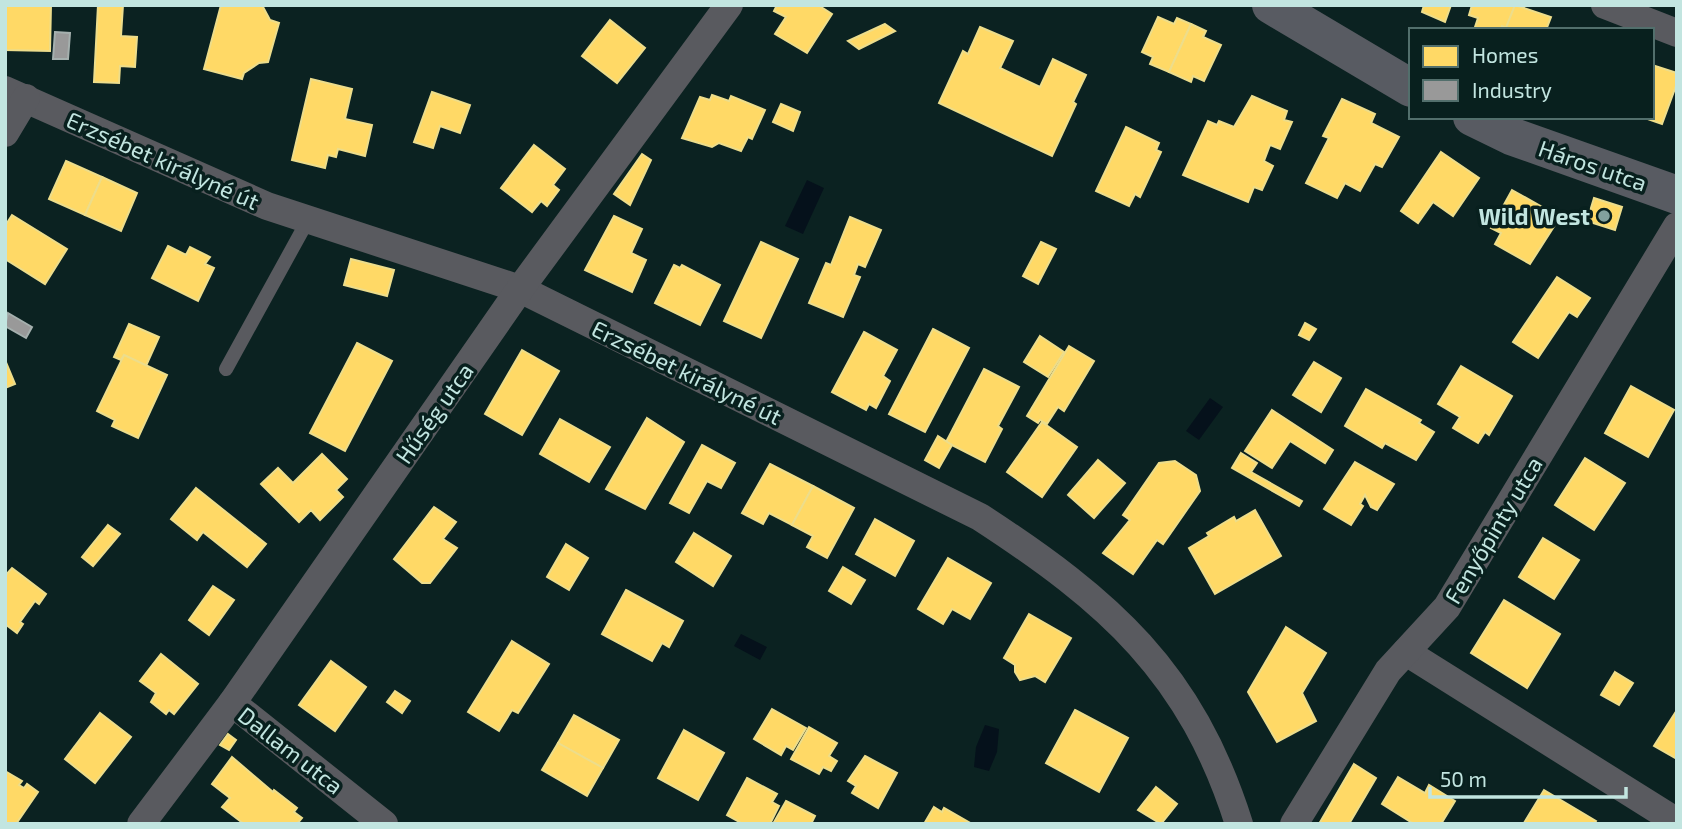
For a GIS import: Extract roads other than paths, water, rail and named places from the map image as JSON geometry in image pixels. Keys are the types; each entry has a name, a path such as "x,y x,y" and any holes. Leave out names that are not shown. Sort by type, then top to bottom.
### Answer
{"street":[{"name":"Hűség utca","path":"141,824 232,703 520,289 729,5"},
{"path":"1271,5 1409,87"},
{"path":"1605,5 1677,33"},
{"name":"Erzsébet királyné út","path":"16,94 267,206 520,289 980,517 1095,597 1144,647 1181,696 1206,739 1239,824"},
{"path":"5,133 16,94"},
{"name":"Háros utca","path":"1476,119 1511,136 1677,195"},
{"name":"Fenyőpinty utca","path":"1294,824 1388,671 1447,607 1677,226"},
{"path":"1406,652 1677,822"},
{"name":"Dallam utca","path":"232,703 384,824"}],"lane":[{"path":"226,369 308,220"}],"place":[{"name":"Wild West","path":"1604,216"}]}
